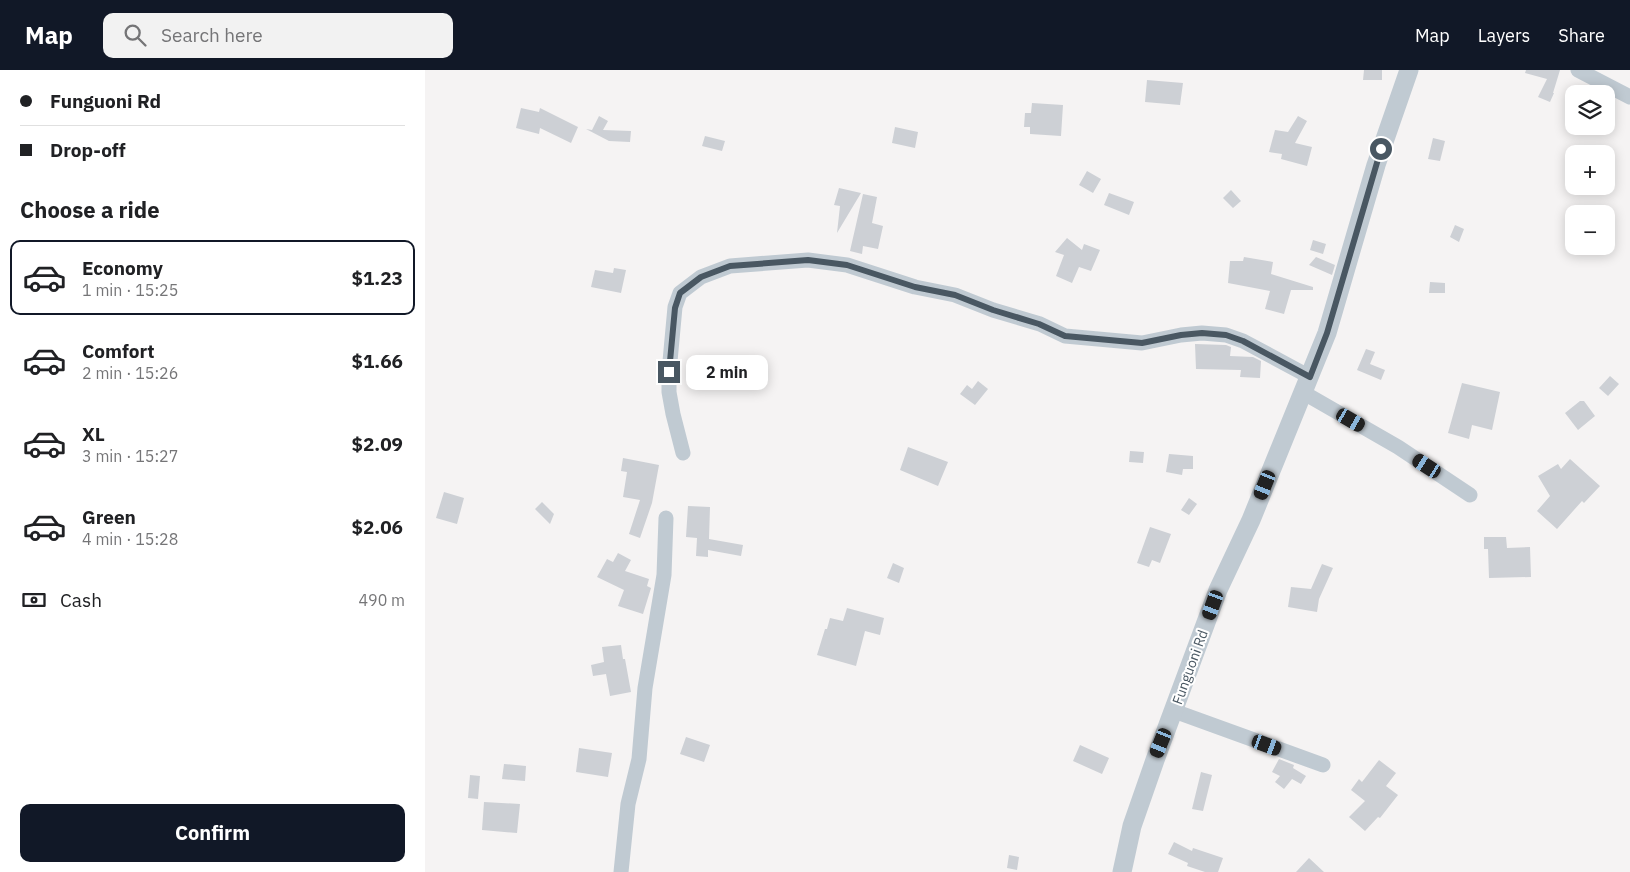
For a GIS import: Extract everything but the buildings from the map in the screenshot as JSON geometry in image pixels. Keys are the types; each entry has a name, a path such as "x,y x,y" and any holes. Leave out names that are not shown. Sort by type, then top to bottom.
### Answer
{"street":[{"name":"Funguoni Rd","path":"1122,872 1133,826 1155,760 1218,590 1251,520 1327,333 1376,164 1409,70"},
{"path":"1578,70 1630,97"},
{"path":"683,453 669,392 675,308 680,293 701,277 730,266 808,260 847,265 915,287 955,295 993,310 1039,324 1065,336 1142,343 1202,333 1226,335 1243,341 1470,495"},
{"path":"621,872 628,804 639,759 645,688 664,575 666,518"},
{"path":"1174,711 1323,765"}],"route":[{"path":"669,372 675,308 680,293 701,277 730,266 808,260 847,265 915,287 955,295 993,310 1039,324 1065,336 1142,343 1202,333 1226,335 1243,341 1310,377 1327,333 1381,149"}]}
